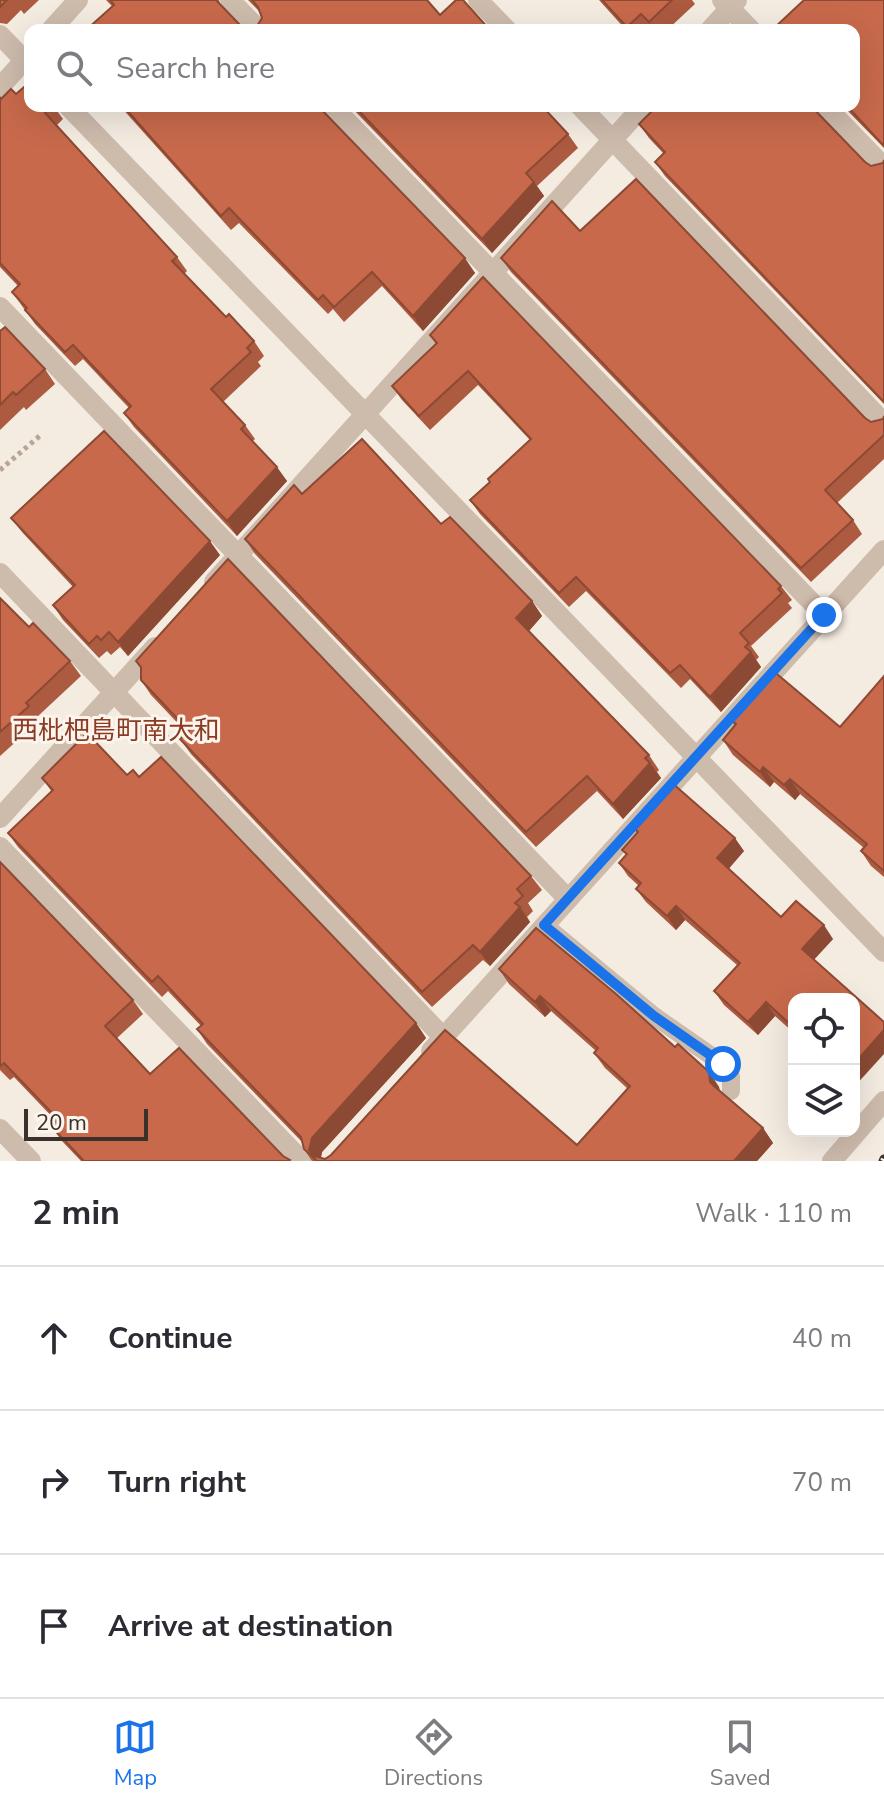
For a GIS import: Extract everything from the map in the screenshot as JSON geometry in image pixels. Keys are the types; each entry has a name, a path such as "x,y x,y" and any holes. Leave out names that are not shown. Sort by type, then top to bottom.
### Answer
{"street":[{"path":"56,24 78,0"},
{"path":"230,0 253,24"},
{"path":"478,0 501,24"},
{"path":"714,24 729,3 746,24"},
{"path":"0,35 24,56"},
{"path":"0,87 24,64"},
{"path":"74,112 884,952"},
{"path":"338,112 824,615"},
{"path":"586,112 884,423"},
{"path":"197,601 638,112"},
{"path":"831,112 884,167"},
{"path":"0,307 568,899"},
{"path":"413,1071 884,550"},
{"path":"0,573 443,1037"},
{"path":"0,818 166,635"},
{"path":"0,847 302,1161"},
{"path":"832,1161 884,1101"},
{"path":"0,1129 31,1161"}],"lane":[{"path":"544,925 654,1016 723,1064 731,1076 731,1091"}],"path":[{"path":"0,470 42,434"}],"building":[{"path":"110,0 216,0 239,24 93,24 114,5"},
{"path":"252,0 427,0 440,15 456,0 463,0 485,24 258,24 262,18"},
{"path":"602,0 672,0 649,22 641,14 630,24 624,24"},
{"path":"804,0 884,0 884,146 853,112 860,112 860,24 778,24"},
{"path":"24,87 24,112 46,112 177,257 172,261 254,341 247,348 251,352 211,389 245,425 241,429 277,467 227,521 124,413 131,406 73,345 65,352 12,292 20,284 0,263 0,97 11,89 16,94"},
{"path":"128,112 324,112 465,258 413,316 372,272 334,307 323,295 318,300 229,208 221,216"},
{"path":"360,112 548,112 568,134 526,173 534,182 482,239"},
{"path":"651,112 817,112 865,162 871,166 884,160 884,402 655,162 665,152 639,124"},
{"path":"636,179 865,418 871,422 884,416 884,435 825,490 853,520 801,568 501,258 552,201 580,231"},
{"path":"483,277 781,586 778,589 782,593 740,633 749,643 745,647 751,652 710,697 680,665 670,673 576,577 559,593 470,500 531,439 468,371 419,416 392,386 437,343 430,335"},
{"path":"5,327 45,369 0,405 0,331"},
{"path":"104,431 210,541 118,642 109,632 101,640 97,636 89,644 53,605 75,585 11,518"},
{"path":"362,439 441,524 450,517 532,601 516,618 649,755 645,758 650,763 613,804 587,776 526,832 245,539 294,485 302,494"},
{"path":"228,559 531,876 517,889 523,896 515,903 520,907 480,952 473,945 422,992 180,739 189,731 141,680 141,667 136,661"},
{"path":"0,598 29,627 33,623 70,661 0,732"},
{"path":"771,669 840,727 884,676 884,871 861,851 867,844 790,779 784,785 763,767 760,772 723,740 736,724 728,716"},
{"path":"87,733 127,775 133,770 139,777 161,757 416,1023 312,1138 309,1150 314,1156 325,1159 331,1155 445,1030 577,1145 630,1086 594,1053 598,1048 540,996 535,1002 499,969 536,928 675,1047 678,1044 709,1072 710,1082 714,1086 763,1128 734,1161 317,1161 304,1149 301,1137 197,1029 203,1024 158,976 152,982 8,833 53,790 42,778"},
{"path":"671,782 735,838 717,858 781,917 796,901 824,925 802,949 851,993 788,993 788,1022 766,1002 748,1022 714,991 740,963 676,906 667,916 636,889 641,883 619,863 627,854 622,850 638,832 632,825"},
{"path":"0,862 133,1000 105,1026 150,1074 179,1048 289,1161 84,1161 51,1126 58,1119 4,1063 0,1066"},
{"path":"860,1001 884,1022 884,1030 860,1057"}],"district":[{"name":"西枇杷島町南大和","path":"116,730"}],"route":[{"path":"723,1064 654,1016 544,925 824,615"}]}
